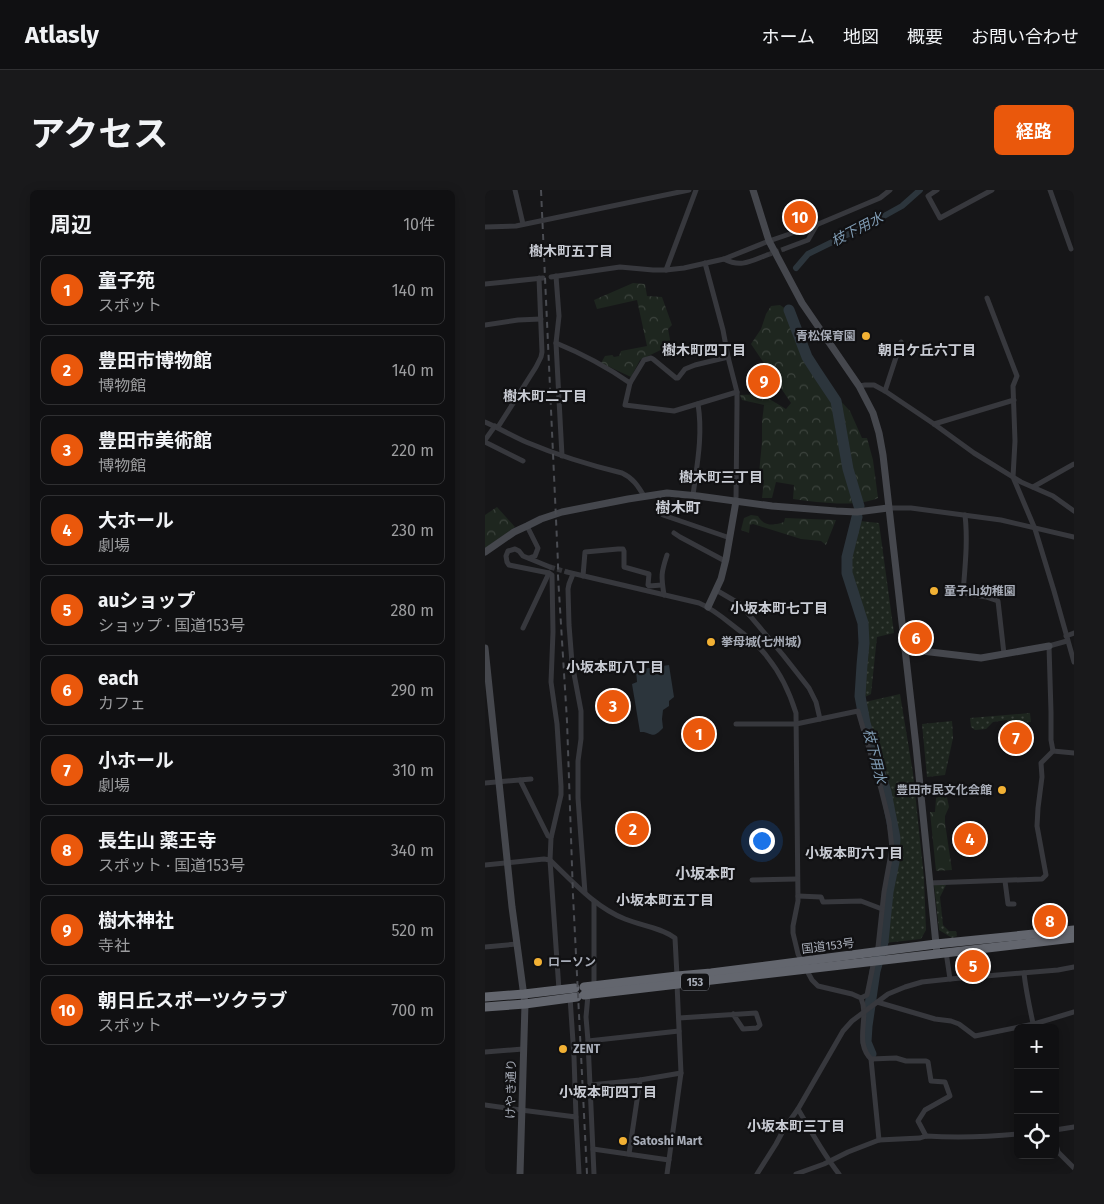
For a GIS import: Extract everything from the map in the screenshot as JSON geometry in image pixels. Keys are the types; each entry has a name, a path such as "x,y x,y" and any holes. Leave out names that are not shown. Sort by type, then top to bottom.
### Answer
{"highway":[{"name":"国道153号","path":"940,950 1074,930"},
{"name":"国道153号","path":"485,997 524,999 677,980 711,973 1074,938"},
{"name":"国道153号","path":"485,1007 559,990 580,993 594,986 677,980"}],"street":[{"path":"515,190 523,224"},
{"path":"485,226 516,226 689,190"},
{"path":"666,270 696,190"},
{"path":"753,190 769,241 802,303 859,386 873,413 879,433 905,648 929,883 940,950 950,979"},
{"path":"562,456 556,343 559,316 553,276 620,267 666,270 725,259 816,225 880,198 890,190"},
{"path":"937,190 929,196 940,218 992,190"},
{"path":"1050,190 1071,249"},
{"path":"784,249 807,240 816,225"},
{"path":"725,259 731,263 739,264 767,255"},
{"path":"705,263 737,392 736,501 721,579 708,607"},
{"path":"485,284 541,278 541,357 497,427 485,441 523,461"},
{"path":"987,298 1017,376 1013,386 1015,441 1013,478 1035,529 1074,662"},
{"path":"485,325 541,319"},
{"path":"885,391 901,342"},
{"path":"556,343 597,362 630,383"},
{"path":"728,357 685,369 678,378 651,358 647,358 630,383 625,405 671,412 737,392"},
{"path":"859,386 874,385 885,391 1013,478 1053,496 1074,511"},
{"path":"935,424 1014,400"},
{"path":"693,495 699,456 700,416 698,404"},
{"path":"485,422 525,442 562,456 629,476 635,481 644,496"},
{"path":"1033,487 1074,464"},
{"path":"485,552 514,532 541,519 562,512 597,504 667,493 836,511 857,512 888,508 911,508 1001,520 1074,537"},
{"path":"658,494 663,515 730,538"},
{"path":"965,515 963,593 998,601 1004,654"},
{"path":"527,526 537,548 535,556 529,558"},
{"path":"675,533 725,561"},
{"path":"550,567 523,556 515,549 508,551 506,560 509,565 552,575 553,632 551,682 557,724 561,795 551,837 550,860 559,990"},
{"path":"583,576 585,552 623,549 624,567 649,574 649,586 662,585"},
{"path":"664,595 662,570 667,554"},
{"path":"567,572 699,603 708,607 743,633 767,656 778,671 796,713 798,901 793,926 797,954 812,980 818,986 861,998 864,1021 862,1044 871,1060 879,1140"},
{"path":"523,628 549,573"},
{"path":"573,574 568,589 569,625 581,711 578,798 585,894"},
{"path":"716,590 740,604 783,655 809,688 816,702 820,719"},
{"path":"905,648 981,658 1049,646 1074,633"},
{"path":"1049,646 1051,740 1053,751"},
{"name":"けやき通り","path":"485,648 524,999 520,1174"},
{"path":"736,724 796,724 858,711 889,821 892,848 882,909 878,947 879,957 867,994 861,998"},
{"path":"929,883 1042,879 1046,875 1037,826 1037,808 1042,777 1041,764 1053,751"},
{"path":"1053,751 1074,753"},
{"path":"485,783 531,779"},
{"path":"520,780 551,837"},
{"path":"485,865 543,859 550,860 594,901 625,920 668,933 675,938 681,1073 667,1174"},
{"path":"752,880 797,879"},
{"path":"1005,881 1008,904 1014,904"},
{"path":"797,896 821,897 823,902 861,901 882,909"},
{"path":"594,901 594,986"},
{"path":"485,947 517,944"},
{"path":"757,1174 783,1129 798,1109 843,1031 851,1021 888,994 922,982 1058,970 1074,966"},
{"path":"1024,973 1026,993 1034,1024"},
{"path":"580,993 586,1016 588,1041 594,1174"},
{"path":"579,1174 574,1056 580,993"},
{"path":"875,1003 935,1019 951,1021 959,1024 975,1036 1014,1029"},
{"path":"1040,1024 1074,1012"},
{"path":"679,1018 733,1014 756,1013 761,1025 757,1028 743,1029 733,1014"},
{"path":"588,1041 679,1031"},
{"path":"485,1052 523,1049"},
{"path":"871,1060 896,1058 906,1061 926,1061 931,1081 945,1082 950,1096 925,1110 918,1121 926,1136"},
{"path":"590,1085 640,1080 681,1073"},
{"path":"629,1154 640,1080"},
{"path":"485,1105 576,1117"},
{"path":"798,1109 818,1146 839,1174"},
{"path":"1059,1129 1074,1127"},
{"path":"796,1174 825,1164 879,1140 926,1136 975,1138 1014,1134"},
{"path":"593,1150 669,1160"},
{"path":"1059,1153 1074,1168"}],"green space":[{"path":"633,283 645,284 647,296 662,297 672,325 668,329 671,345 640,360 631,377 601,363 605,356 619,356 621,351 647,346 637,300 597,309 594,300"},
{"path":"780,305 792,313 809,355 822,377 850,411 862,438 867,438 873,460 878,498 848,504 793,499 794,485 776,482 772,498 762,498 764,480 759,478 759,473 764,405 742,400 740,395 761,394 786,409 791,403 751,344 761,329 771,306"},
{"path":"497,507 515,527 485,548 485,515"},
{"path":"751,515 758,516 763,522 773,524 784,522 785,518 836,520 826,545 821,541 801,539 753,524 750,525 749,533 741,530 744,518"},
{"path":"860,521 879,523 894,633 877,637 871,694 865,697 866,623 849,574 852,545"},
{"path":"900,694 913,773 924,878 926,930 921,939 885,943 891,890 899,849 895,811 870,727 865,702"},
{"path":"1030,713 1031,722 1008,724 1007,720 993,722 986,729 975,730 971,727 970,718"},
{"path":"952,721 953,738 945,775 927,777 922,724"},
{"path":"941,796 947,797 949,807 945,816 945,823 952,870 936,871 930,812 935,812 936,798"},
{"path":"934,885 946,885 940,897 943,925 949,931 956,931 957,936 952,938 939,930"}],"shaded area":[{"path":"669,665 674,697 669,701 669,706 663,710 663,728 654,735 640,732 632,684 637,682 636,670"}],"waterway":[{"name":"枝下用水","path":"796,268 808,254 902,206 920,190"},
{"name":"枝下用水","path":"789,310 807,357 836,401 848,469 859,506"},
{"name":"枝下用水","path":"857,517 847,557 847,573 863,623 864,643 860,696 865,723 886,792 895,838 894,862 888,892 883,942 875,971 867,1026 866,1042 871,1054"}],"tunnel":[{"path":"767,255 784,249"},
{"path":"550,567 567,572"}],"railway":[{"path":"541,190 587,1174"}],"place":[{"name":"朝日丘スポーツクラブ","path":"800,217"},
{"name":"青松保育園","path":"866,336"},
{"name":"樹木神社","path":"764,381"},
{"name":"童子山幼稚園","path":"934,591"},
{"name":"each","path":"916,638"},
{"name":"挙母城(七州城)","path":"711,642"},
{"name":"豊田市美術館","path":"613,706"},
{"name":"童子苑","path":"699,734"},
{"name":"小ホール","path":"1016,738"},
{"name":"豊田市民文化会館","path":"1002,790"},
{"name":"豊田市博物館","path":"633,829"},
{"name":"大ホール","path":"970,839"},
{"name":"長生山 薬王寺","path":"1050,921"},
{"name":"ローソン","path":"538,962"},
{"name":"auショップ","path":"973,966"},
{"name":"ZENT","path":"563,1049"},
{"name":"Satoshi Mart","path":"623,1141"}],"district":[{"name":"樹木町五丁目","path":"571,251"},
{"name":"樹木町四丁目","path":"704,350"},
{"name":"朝日ケ丘六丁目","path":"927,350"},
{"name":"樹木町二丁目","path":"545,396"},
{"name":"樹木町三丁目","path":"721,477"},
{"name":"樹木町","path":"678,508"},
{"name":"小坂本町七丁目","path":"779,608"},
{"name":"小坂本町八丁目","path":"615,667"},
{"name":"小坂本町六丁目","path":"854,853"},
{"name":"小坂本町","path":"705,874"},
{"name":"小坂本町五丁目","path":"665,900"},
{"name":"小坂本町四丁目","path":"608,1092"},
{"name":"小坂本町三丁目","path":"796,1126"}]}
